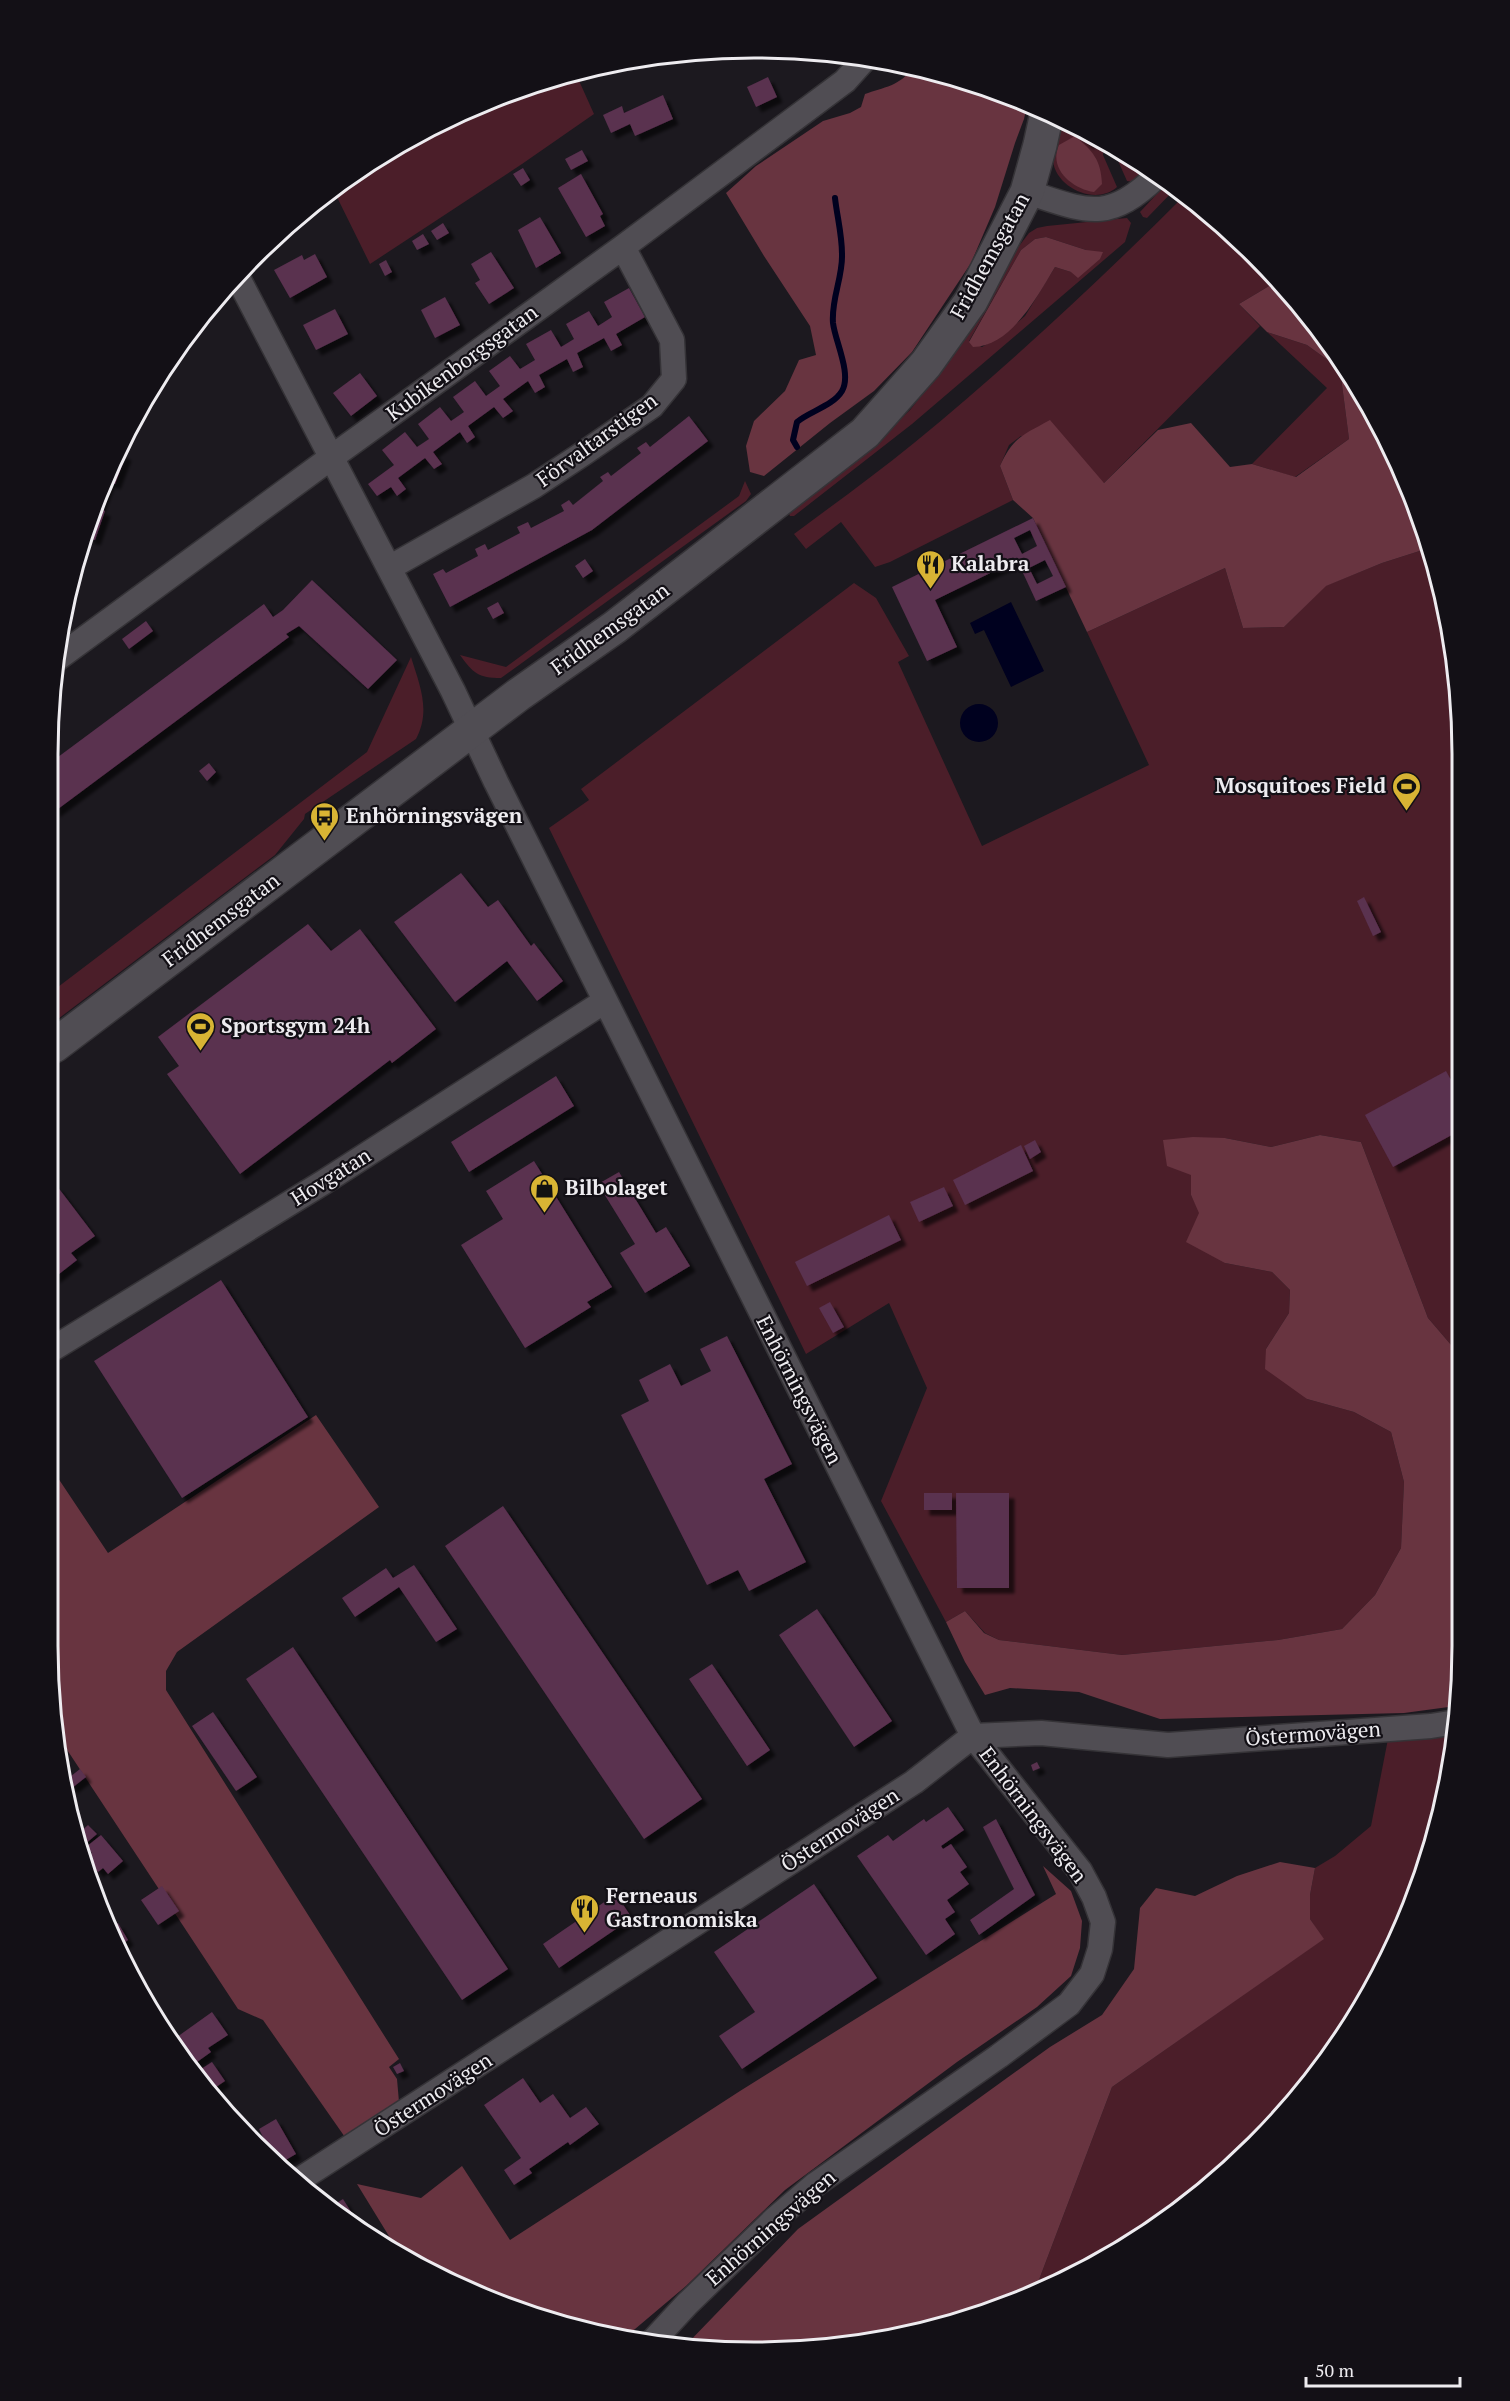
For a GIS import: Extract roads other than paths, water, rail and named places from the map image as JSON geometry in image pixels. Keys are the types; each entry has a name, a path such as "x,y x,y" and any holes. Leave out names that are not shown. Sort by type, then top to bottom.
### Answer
{"street":[{"name":"Kubikenborgsgatan","path":"66,652 623,247 845,81 858,66"},
{"name":"Fridhemsgatan","path":"58,1043 518,695 615,627 864,433 926,364 971,301 1027,192 1045,122"},
{"path":"1027,192 1088,210 1104,208 1128,200 1150,182"},
{"name":"Förvaltarstigen","path":"389,568 534,486 584,453 652,406 674,379 672,340 623,247"},
{"name":"Enhörningsvägen","path":"242,285 389,568 973,1737 1080,1871 1094,1897 1103,1922 1100,1949 1092,1974 1069,2004 816,2184 775,2218 658,2336"},
{"name":"Hovgatan","path":"58,1346 324,1182 605,1001"},
{"name":"Östermovägen","path":"304,2177 914,1782 973,1737 1041,1733 1168,1745 1447,1723"}],"water":[{"path":"1011,602 1044,671 1011,687 984,630 975,634 970,623"},
{"path":"979,704 992,710 998,723 992,736 979,742 966,736 960,723 966,710"}],"waterway":[{"path":"797,447 793,440 797,422 833,401 845,384 844,367 833,323 842,263 835,198"}],"place":[{"name":"Kalabra","path":"930,590"},
{"name":"Mosquitoes Field","path":"1407,812"},
{"name":"Enhörningsvägen","path":"325,842"},
{"name":"Sportsgym 24h","path":"200,1052"},
{"name":"Bilbolaget","path":"544,1214"},
{"name":"Ferneaus Gastronomiska","path":"585,1934"}]}
